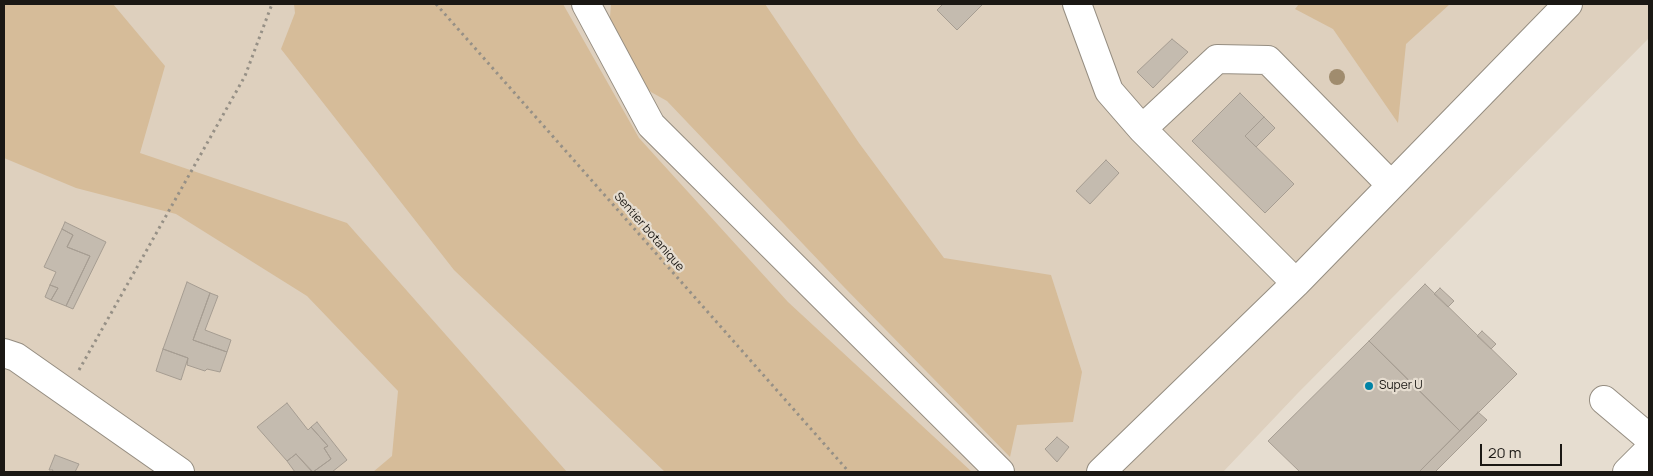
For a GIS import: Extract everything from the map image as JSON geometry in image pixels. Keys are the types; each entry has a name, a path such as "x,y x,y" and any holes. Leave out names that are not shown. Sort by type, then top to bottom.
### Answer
{"lane":[{"path":"586,4 651,125 1000,472"},
{"path":"1077,4 1108,92 1142,129 1296,283"},
{"path":"1101,472 1296,283 1568,4"},
{"path":"1142,129 1217,59 1268,60 1391,185"},
{"path":"4,353 16,357 180,472"},
{"path":"1604,400 1649,438"},
{"path":"1627,472 1649,450"}],"path":[{"path":"66,393 245,76 272,4"},
{"name":"Sentier botanique","path":"436,4 848,472"}],"shaded area":[{"path":"4,4 1649,4 1649,38 1297,394 1223,472 4,472"},
{"path":"4,4 113,4 165,66 140,153 347,223 567,472 373,472 392,456 398,391 307,296 176,214 76,188 4,158"},
{"path":"294,4 563,4 639,138 788,302 972,472 665,472 454,270 281,49 295,13"},
{"path":"611,4 765,4 859,143 944,258 1051,275 1082,372 1073,422 1017,425 1010,457 843,286 667,101 651,92 638,80 612,34"},
{"path":"1299,4 1450,4 1406,44 1398,123 1333,29 1295,9"}],"building":[{"path":"943,4 983,4 957,30 937,10"},
{"path":"1172,39 1188,52 1153,88 1137,72"},
{"path":"1240,93 1264,117 1245,136 1294,184 1265,213 1192,141"},
{"path":"1264,117 1275,128 1256,147 1245,136"},
{"path":"1106,160 1119,173 1090,204 1076,191"},
{"path":"65,222 106,242 73,309 66,306 90,256 67,247 73,235 62,229"},
{"path":"62,229 73,235 67,247 90,256 66,306 51,300 58,288 50,285 56,272 44,267"},
{"path":"187,282 210,293 193,340 227,352 220,372 207,369 205,371 187,365 188,358 163,349"},
{"path":"1425,284 1517,374 1460,431 1369,341"},
{"path":"50,285 58,288 51,300 45,297"},
{"path":"1440,288 1454,301 1448,307 1434,294"},
{"path":"210,293 218,296 205,330 231,340 227,352 193,340"},
{"path":"1482,331 1496,344 1491,349 1477,336"},
{"name":"Super U","path":"1369,341 1460,431 1419,472 1300,472 1268,441"},
{"path":"163,349 188,358 181,380 156,371"},
{"path":"287,403 308,430 311,427 328,446 324,448 331,459 313,472 296,454 287,461 257,427"},
{"path":"1478,412 1487,420 1435,472 1419,472"},
{"path":"317,422 347,460 332,472 313,472 331,459 324,448 328,446 311,427"},
{"path":"1057,437 1069,447 1057,462 1045,449"},
{"path":"296,454 312,472 295,472 287,461"},
{"path":"55,455 79,464 75,472 52,472 53,470 49,470"}],"place":[{"name":"Super U","path":"1369,386"}]}
